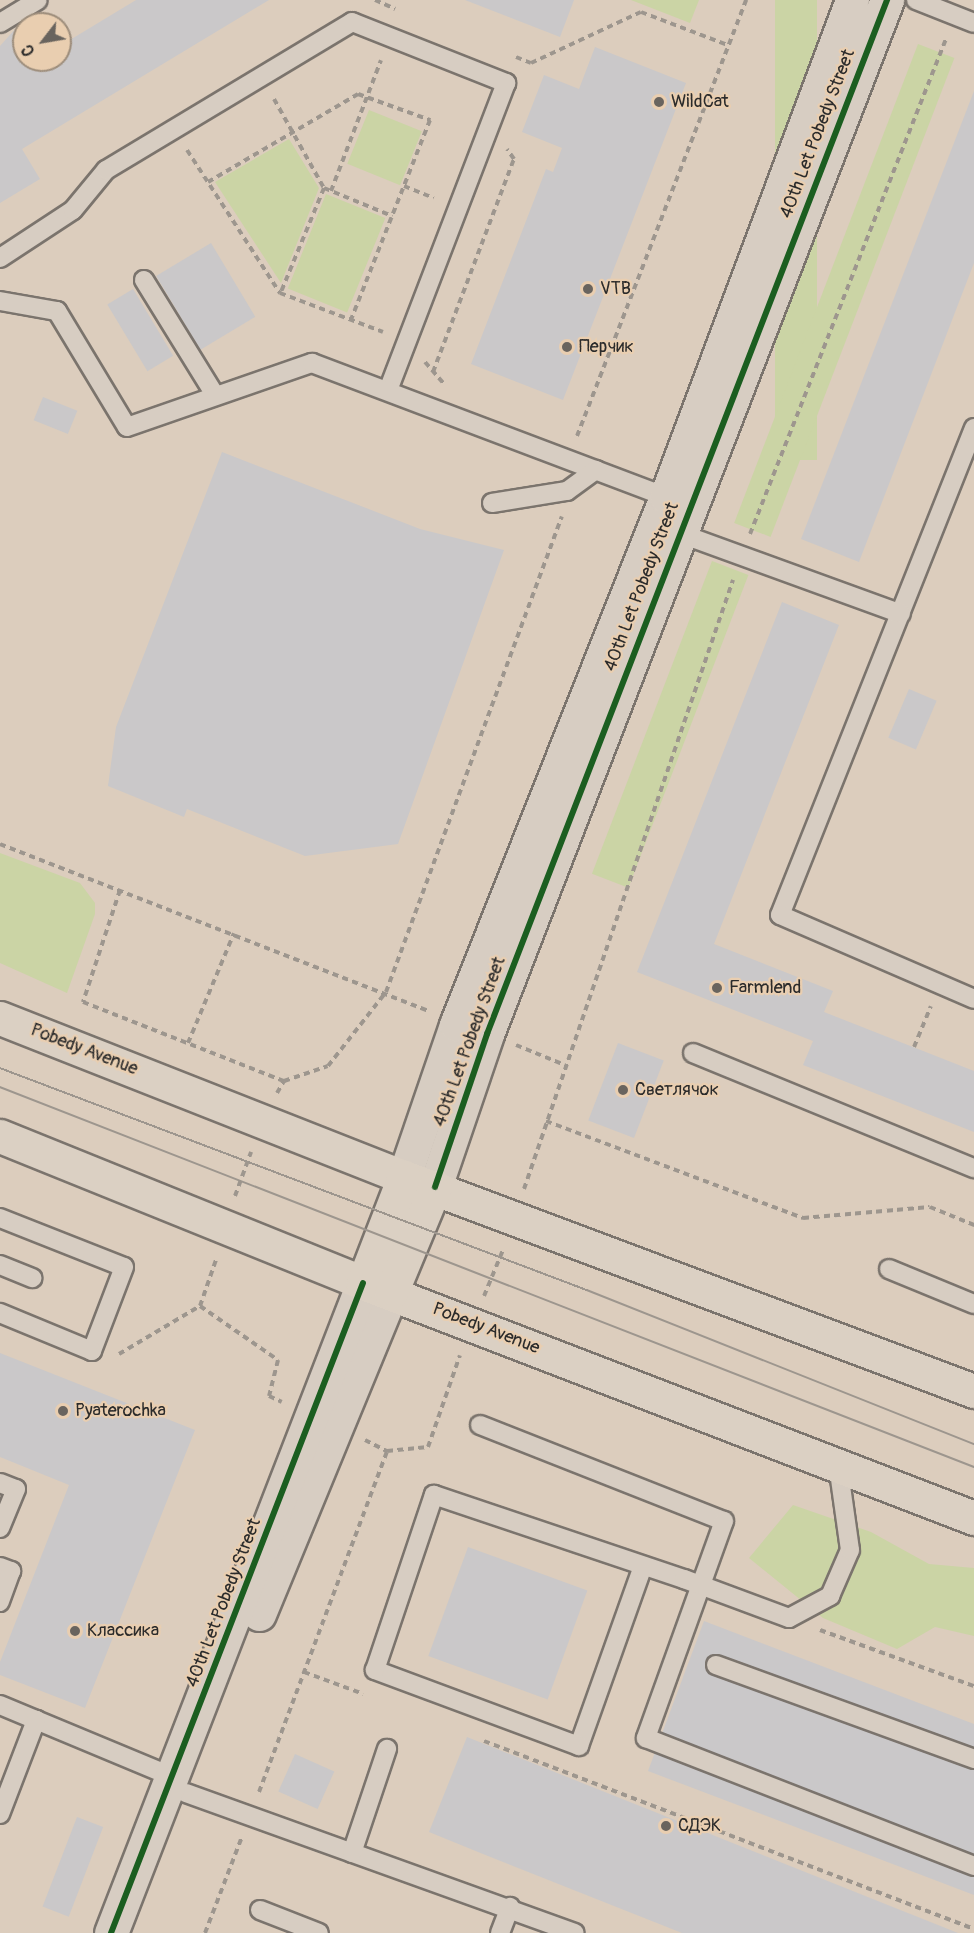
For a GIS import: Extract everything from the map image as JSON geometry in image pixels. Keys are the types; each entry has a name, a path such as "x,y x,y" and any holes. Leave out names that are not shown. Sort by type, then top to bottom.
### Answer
{"main road":[{"name":"Pobedy Avenue","path":"0,1018 263,1118 404,1177 515,1215 974,1392"},
{"name":"Pobedy Avenue","path":"0,1136 377,1288 974,1518"},
{"name":"40th Let Pobedy Street","path":"377,1288 404,1177"},
{"name":"40th Let Pobedy Street","path":"377,1288 435,1187"}],"street":[{"name":"40th Let Pobedy Street","path":"435,1187 852,0"},
{"name":"40th Let Pobedy Street","path":"404,1177 456,1024 672,515 886,0"},
{"name":"40th Let Pobedy Street","path":"111,1933 179,1785 377,1288"},
{"path":"131,1933 179,1785"}],"lane":[{"path":"0,23 38,0"},
{"path":"916,0 974,22"},
{"path":"0,258 73,210 106,170 352,22 506,84 388,390"},
{"path":"144,280 215,395"},
{"path":"0,301 57,311 127,427 312,363 596,470 742,554 901,614"},
{"path":"974,428 780,915 974,999"},
{"path":"492,502 567,491 596,470"},
{"path":"693,1053 974,1168"},
{"path":"0,1218 124,1267 93,1351 0,1313"},
{"path":"0,1265 33,1278"},
{"path":"889,1269 974,1304"},
{"path":"480,1425 724,1521 646,1738 974,1866"},
{"path":"643,1566 579,1746 375,1670 434,1495 643,1566 701,1586 789,1618 831,1596 850,1550 838,1465"},
{"path":"0,1483 16,1489 0,1528"},
{"path":"0,1567 11,1571 0,1602"},
{"path":"716,1665 974,1759"},
{"path":"0,1705 249,1817 510,1907 575,1933"},
{"path":"0,1814 36,1720"},
{"path":"352,1853 387,1749"},
{"path":"500,1933 510,1907"},
{"path":"260,1910 319,1933"}],"path":[{"path":"331,191 400,11 375,0"},
{"path":"571,460 574,443 746,0"},
{"path":"527,74 531,63 641,12 728,45"},
{"path":"205,1933 387,1451 428,1447 515,1215 742,554 955,15"},
{"path":"509,54 531,63"},
{"path":"261,77 324,188 392,216"},
{"path":"208,182 358,94 430,120 351,320"},
{"path":"173,130 280,292 407,341 448,389"},
{"path":"433,372 514,159 501,140"},
{"path":"280,292 324,188"},
{"path":"120,890 83,1002 284,1081 328,1066 386,992 563,513 567,491"},
{"path":"0,844 386,992 456,1024"},
{"path":"188,1043 234,933"},
{"path":"914,1047 940,985"},
{"path":"487,1034 565,1065"},
{"path":"200,1306 228,1228 236,1190 263,1118 284,1081"},
{"path":"546,1121 803,1218 930,1207 974,1225"},
{"path":"789,1618 974,1686"},
{"path":"304,1672 371,1697"},
{"path":"482,1740 974,1929"}],"green space":[{"path":"631,0 699,0 690,23"},
{"path":"775,0 817,0 817,460 775,460"},
{"path":"918,44 954,58 771,537 734,523"},
{"path":"369,110 422,131 400,185 347,164"},
{"path":"289,139 319,188 281,283 215,182"},
{"path":"326,194 385,218 347,313 288,289"},
{"path":"712,561 748,575 628,888 592,874"},
{"path":"0,853 80,883 95,903 95,914 67,993 0,963"},
{"path":"793,1505 871,1532 929,1564 974,1568 974,1636 935,1627 897,1649 823,1618 749,1558"}],"building":[{"path":"136,0 269,0 22,149 40,179 0,203 0,46 12,33 12,72 72,72 72,39"},
{"path":"465,0 574,0 560,37"},
{"path":"595,47 686,83 563,400 471,364 546,169 553,172 562,148 522,132 544,75 579,89"},
{"path":"974,91 974,263 859,562 801,539"},
{"path":"211,243 255,317 200,350 156,276"},
{"path":"133,289 173,356 147,371 107,304"},
{"path":"43,397 77,411 68,434 34,420"},
{"path":"222,452 420,529 504,550 398,844 305,856 187,809 184,817 108,786 116,727"},
{"path":"782,602 839,625 714,944 833,991 824,1012 974,1071 974,1132 803,1065 813,1041 637,972"},
{"path":"909,689 937,701 916,750 888,738"},
{"path":"618,1043 664,1061 634,1138 588,1120"},
{"path":"0,1353 195,1430 85,1708 0,1675 0,1662 69,1485 0,1457"},
{"path":"468,1547 587,1590 548,1699 428,1656"},
{"path":"704,1621 974,1724 974,1895 648,1771"},
{"path":"467,1737 958,1933 682,1933 483,1854 429,1832"},
{"path":"295,1754 334,1771 318,1809 278,1791"},
{"path":"77,1817 103,1827 69,1917 43,1907"}],"tram line":[{"path":"0,1068 587,1290 974,1444"},
{"path":"0,1087 974,1467"}],"cycle path":[{"path":"435,1187 487,1034 887,0"},
{"path":"111,1933 363,1283"}],"place":[{"name":"WildCat","path":"659,102"},
{"name":"VTB","path":"588,289"},
{"name":"Перчик","path":"567,347"},
{"name":"Farmlend","path":"717,988"},
{"name":"Светлячок","path":"623,1090"},
{"name":"Pyaterochka","path":"63,1411"},
{"name":"Классика","path":"75,1631"},
{"name":"СДЭК","path":"666,1826"}]}
